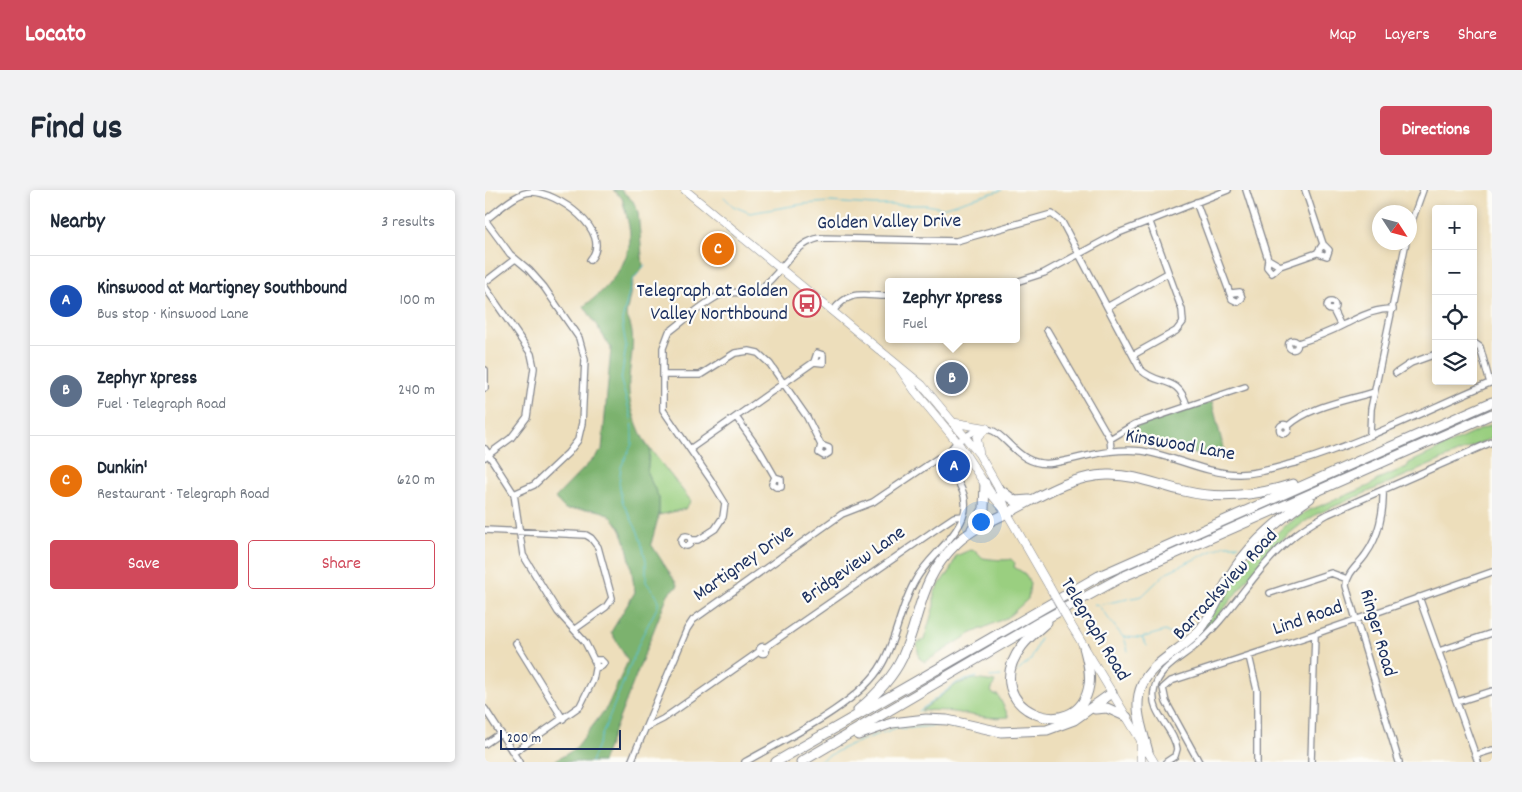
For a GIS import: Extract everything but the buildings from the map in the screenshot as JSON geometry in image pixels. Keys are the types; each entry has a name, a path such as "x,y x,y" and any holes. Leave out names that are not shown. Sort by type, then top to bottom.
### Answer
{"highway":[{"path":"776,762 1099,576 1492,402"},
{"path":"801,762 1060,610 1143,567 1492,414"},
{"path":"969,532 1069,482 1098,476 1131,476 1188,492 1232,496 1272,490 1336,470"},
{"path":"843,723 875,695 893,674 908,642 922,593 930,578 943,558 969,532 984,509 985,483"},
{"path":"1148,752 1138,707 1140,691 1148,675 1199,631 1210,616 1235,567 1255,542 1277,521 1326,487"},
{"path":"999,489 1015,501 1031,500"},
{"path":"1060,610 1026,641 1014,660 1010,674 1010,684 1015,698 1021,706 1033,714 1048,718 1065,715 1075,709 1084,699 1089,685 1089,672 1084,647"},
{"path":"827,747 880,727 903,721 947,720 993,731 1028,733 1047,730 1067,724 1112,693"},
{"path":"1089,710 1107,708 1127,716"}],"main road":[{"name":"Telegraph Road","path":"685,190 922,385 955,422 979,454 999,489 1007,513"},
{"name":"Telegraph Road","path":"900,368 915,391 965,452 1007,513 1084,647 1155,762"},
{"path":"955,422 986,428"},
{"path":"979,454 977,438 986,428"},
{"path":"947,458 965,452"},
{"path":"1141,739 1141,762"}],"street":[{"path":"1020,281 1044,273 1115,234 1228,190"},
{"path":"1247,190 1268,259 1267,267 1272,273 1277,265 1318,253 1323,244 1305,190"},
{"path":"1417,207 1423,190"},
{"path":"514,494 534,485 578,440 582,423 585,360 579,338 544,287 515,259 485,220 520,195 529,192 548,195 564,205 593,231 598,246 597,253 590,260"},
{"path":"1196,202 1231,293"},
{"name":"Golden Valley Drive","path":"692,540 698,540 715,529 723,517 725,508 716,487 663,410 663,343 669,332 720,295 733,292 747,293 762,287 799,247 819,238 956,241 1052,214 1062,222 1145,374 1167,381 1179,389 1187,406"},
{"path":"1133,355 1176,331 1183,322 1182,310 1149,220"},
{"path":"1370,435 1369,422 1374,392 1404,250"},
{"path":"485,282 515,259"},
{"path":"1268,259 1277,265"},
{"path":"1107,307 1168,273"},
{"path":"485,287 531,354 534,368 527,417 511,438 486,454 514,494 523,555 558,612 585,642 595,664 580,706 513,753"},
{"path":"833,311 842,300 850,296 885,296"},
{"path":"1298,343 1379,309 1393,309"},
{"path":"1333,310 1341,326"},
{"path":"1047,330 1110,439 1111,450"},
{"path":"1477,345 1480,347 1491,382"},
{"path":"663,375 700,375 735,352 749,351 762,355 807,417 821,445"},
{"path":"1396,373 1411,363 1432,355"},
{"path":"689,449 814,362"},
{"path":"485,370 485,388"},
{"name":"Kinswood Lane","path":"986,428 996,432 1020,456 1037,463 1058,462 1111,450 1158,454 1193,466 1238,474 1261,472 1308,459 1370,435 1491,382"},
{"path":"1110,439 1135,424 1245,387"},
{"path":"1288,426 1299,417 1314,411 1374,392"},
{"path":"736,418 760,451 775,477"},
{"path":"745,762 842,705 865,687 887,654 915,579 927,562 954,532 963,516 965,508 964,493 948,465 947,458 950,450 966,437 986,428"},
{"name":"Barracksview Road","path":"1166,762 1175,756 1177,749 1154,703 1154,688 1163,672 1208,634 1287,542 1318,520 1492,442"},
{"name":"Martigney Drive","path":"631,762 687,629 693,620 842,514 873,502 938,458 947,458"},
{"name":"Ringer Road","path":"1383,490 1382,512 1373,541 1347,579 1347,595 1399,762"},
{"name":"Bridgeview Lane","path":"645,728 663,719 760,652 765,652 766,647 941,525 954,517 963,516"},
{"path":"485,530 586,535 591,538 598,547 612,598 606,607 575,630"},
{"name":"Lind Road","path":"1199,762 1166,702 1163,688 1171,681 1315,634 1492,572"},
{"path":"1270,593 1331,573 1347,579"},
{"path":"1419,597 1478,762"},
{"path":"1439,651 1492,633"},
{"path":"1311,762 1315,634"},
{"path":"515,643 563,719"},
{"path":"1249,656 1257,690 1257,762"},
{"path":"1457,702 1492,690"},
{"path":"485,709 519,762"},
{"path":"485,744 501,733"},
{"path":"1476,755 1492,750"}],"green space":[{"path":"613,190 621,190 633,201 638,212 643,267 633,280 626,315 630,324 633,343 629,381 630,397 639,430 650,449 647,473 659,498 659,515 651,544 678,586 668,594 602,762 553,762 575,749 607,707 628,661 611,632 635,592 629,556 622,532 615,521 607,514 592,509 565,509 555,498 602,450 611,348 584,306 614,278 625,260 628,250 630,235 622,198"},
{"path":"1212,402 1226,458 1203,456 1168,446 1144,442 1131,435 1135,433 1132,428"},
{"path":"1492,424 1492,438 1317,514 1298,527 1268,554 1203,633 1190,644 1253,550 1260,550 1282,528 1305,512 1369,486 1380,478 1407,467 1409,463"},
{"path":"650,449 691,501 685,509 659,515 659,498 647,473"},
{"path":"970,550 976,551 983,558 1011,559 1015,563 1014,567 1024,573 1030,583 1028,599 1008,617 970,634 925,662 919,658 917,643 924,640 934,606 934,593 946,575 948,575 956,556"},
{"path":"974,679 995,682 991,691 994,695 998,695 1009,717 987,717 932,710 921,711 957,684"}],"waterway":[{"path":"724,197 733,206 750,213 804,204 830,202 873,205 926,205 942,208 1002,190"},
{"path":"591,762 642,636 658,606 658,598 646,582 646,560 638,532 622,501 619,482 621,467 632,444 631,417 621,381 626,346 622,321 632,281 645,265"},
{"path":"1098,605 1142,596 1167,572 1225,545 1239,545"},
{"path":"1094,604 1098,605 1123,637 1141,638 1165,631 1174,636"},
{"path":"1124,637 1128,651"},
{"path":"1018,671 1031,660 1040,638"},
{"path":"1142,638 1147,646"},
{"path":"990,677 1001,676"},
{"path":"919,711 958,682 977,677"},
{"path":"817,762 849,745 904,725"},
{"path":"900,729 942,725 959,728"}],"place":[{"name":"Dunkin'","path":"718,249"},
{"name":"Telegraph at Golden Valley Northbound","path":"807,303"},
{"name":"Zephyr Xpress","path":"952,378"},
{"name":"Kinswood at Martigney Southbound","path":"954,466"}]}
